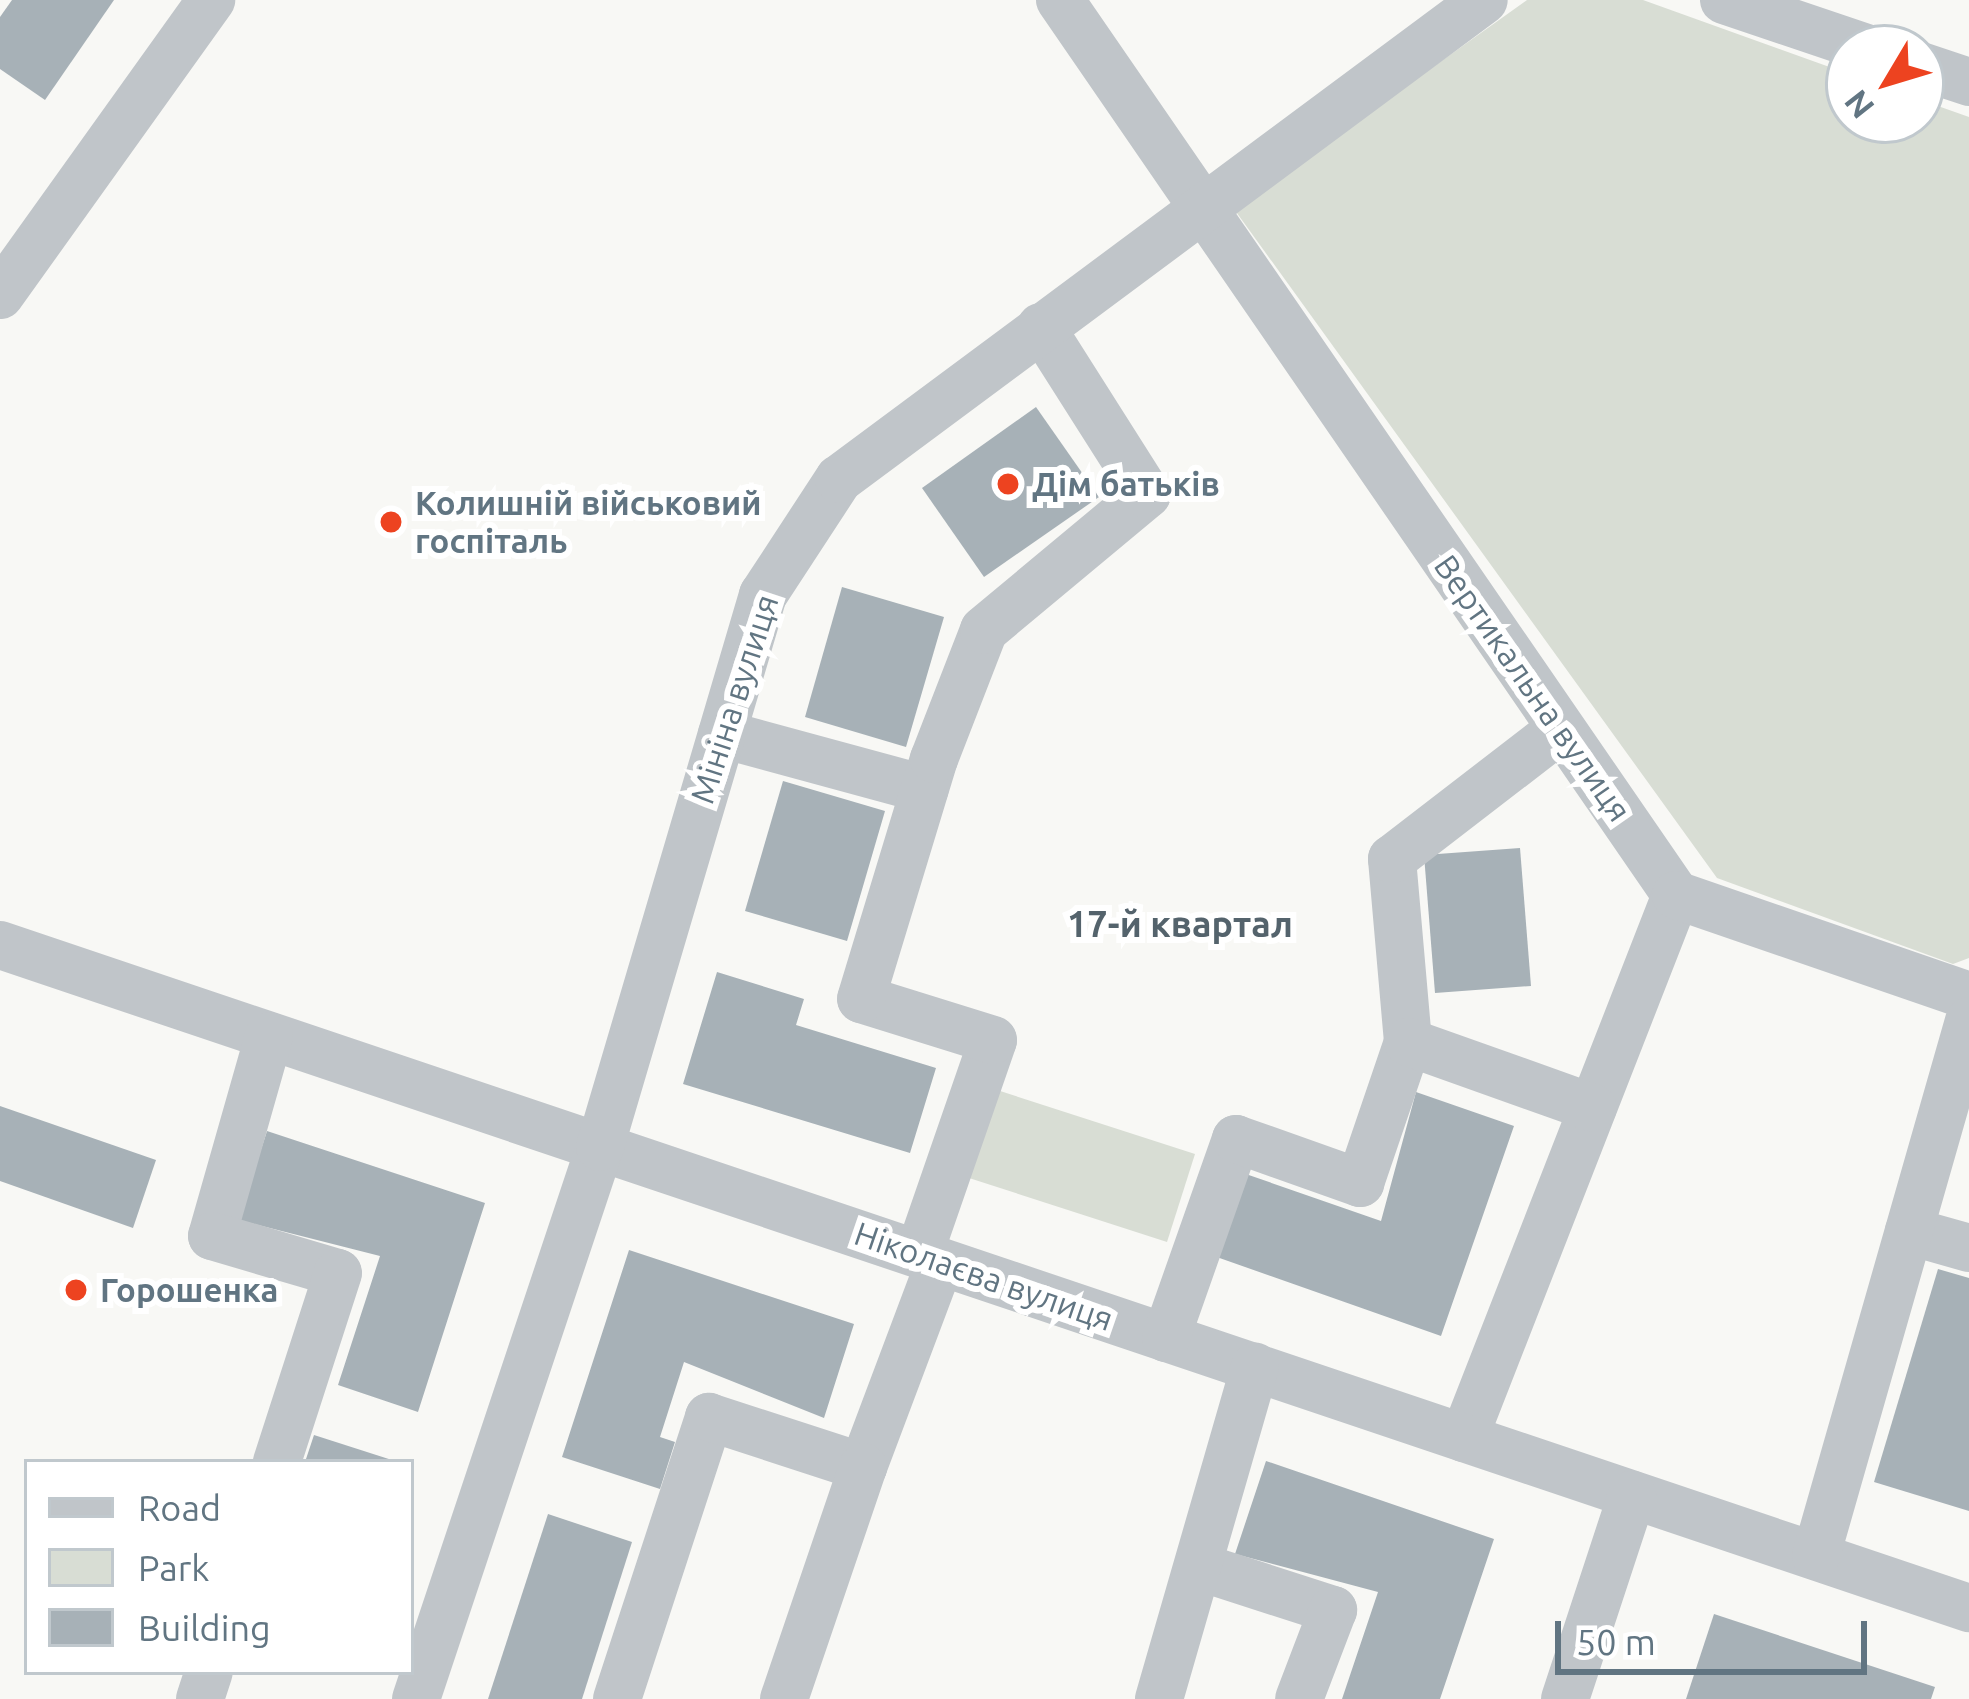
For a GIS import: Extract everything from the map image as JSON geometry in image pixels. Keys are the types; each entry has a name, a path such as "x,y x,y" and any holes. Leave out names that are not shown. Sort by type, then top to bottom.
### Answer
{"street":[{"path":"0,295 211,0"},
{"name":"Вертикальна вулиця","path":"1060,0 1676,895"},
{"name":"Мініна вулиця","path":"416,1699 600,1147 763,595 839,479 1199,207 1484,0"},
{"path":"1724,0 1825,34"},
{"path":"784,1699 863,1467 993,1040 861,999 925,789 985,631 1148,494 1041,327"},
{"path":"1166,1338 1236,1139 1360,1183 1408,1042 1392,859 1561,729"},
{"path":"722,734 925,789"},
{"path":"1464,1438 1676,895 1969,996"},
{"name":"Ніколаєва вулиця","path":"0,945 1969,1608"},
{"path":"1816,1556 1969,1021"},
{"path":"269,1036 212,1236 338,1274 278,1459"},
{"path":"1408,1042 1593,1108"},
{"path":"1909,1231 1969,1248"},
{"path":"1160,1699 1255,1367"},
{"path":"617,1699 709,1417 863,1467"},
{"path":"1565,1699 1632,1495"},
{"path":"1200,1567 1333,1610 1300,1699"}],"green space":[{"path":"1527,0 1643,0 1825,65 1825,144 1945,144 1945,108 1969,117 1969,958 1953,964 1717,878 1234,209"},
{"path":"997,1090 1195,1154 1167,1242 969,1178"}],"building":[{"path":"12,0 114,0 45,100 0,69 0,17"},
{"path":"1036,407 1099,497 984,577 922,488"},
{"path":"842,587 944,617 906,747 805,717"},
{"path":"783,781 885,811 847,941 745,911"},
{"path":"1520,848 1531,986 1435,993 1424,855"},
{"path":"717,972 804,999 796,1025 936,1068 910,1153 683,1084"},
{"path":"1416,1092 1514,1126 1441,1336 1211,1255 1240,1172 1381,1221"},
{"path":"0,1106 156,1160 133,1228 0,1181"},
{"path":"267,1131 485,1203 418,1412 338,1385 380,1256 238,1220"},
{"path":"629,1250 854,1324 824,1418 684,1362 660,1437 675,1442 660,1489 562,1457"},
{"path":"1938,1269 1969,1278 1969,1511 1874,1482"},
{"path":"314,1435 389,1459 306,1459"},
{"path":"1266,1461 1494,1539 1440,1699 1342,1699 1378,1592 1235,1554"},
{"path":"548,1514 632,1542 582,1699 488,1699"},
{"path":"1714,1614 1935,1687 1931,1699 1686,1699"}],"place":[{"name":"Дім батьків","path":"1008,484"},
{"name":"Колишній військовий госпіталь","path":"391,522"},
{"name":"Горошенка","path":"76,1290"}],"district":[{"name":"17-й квартал","path":"1180,924"}]}
